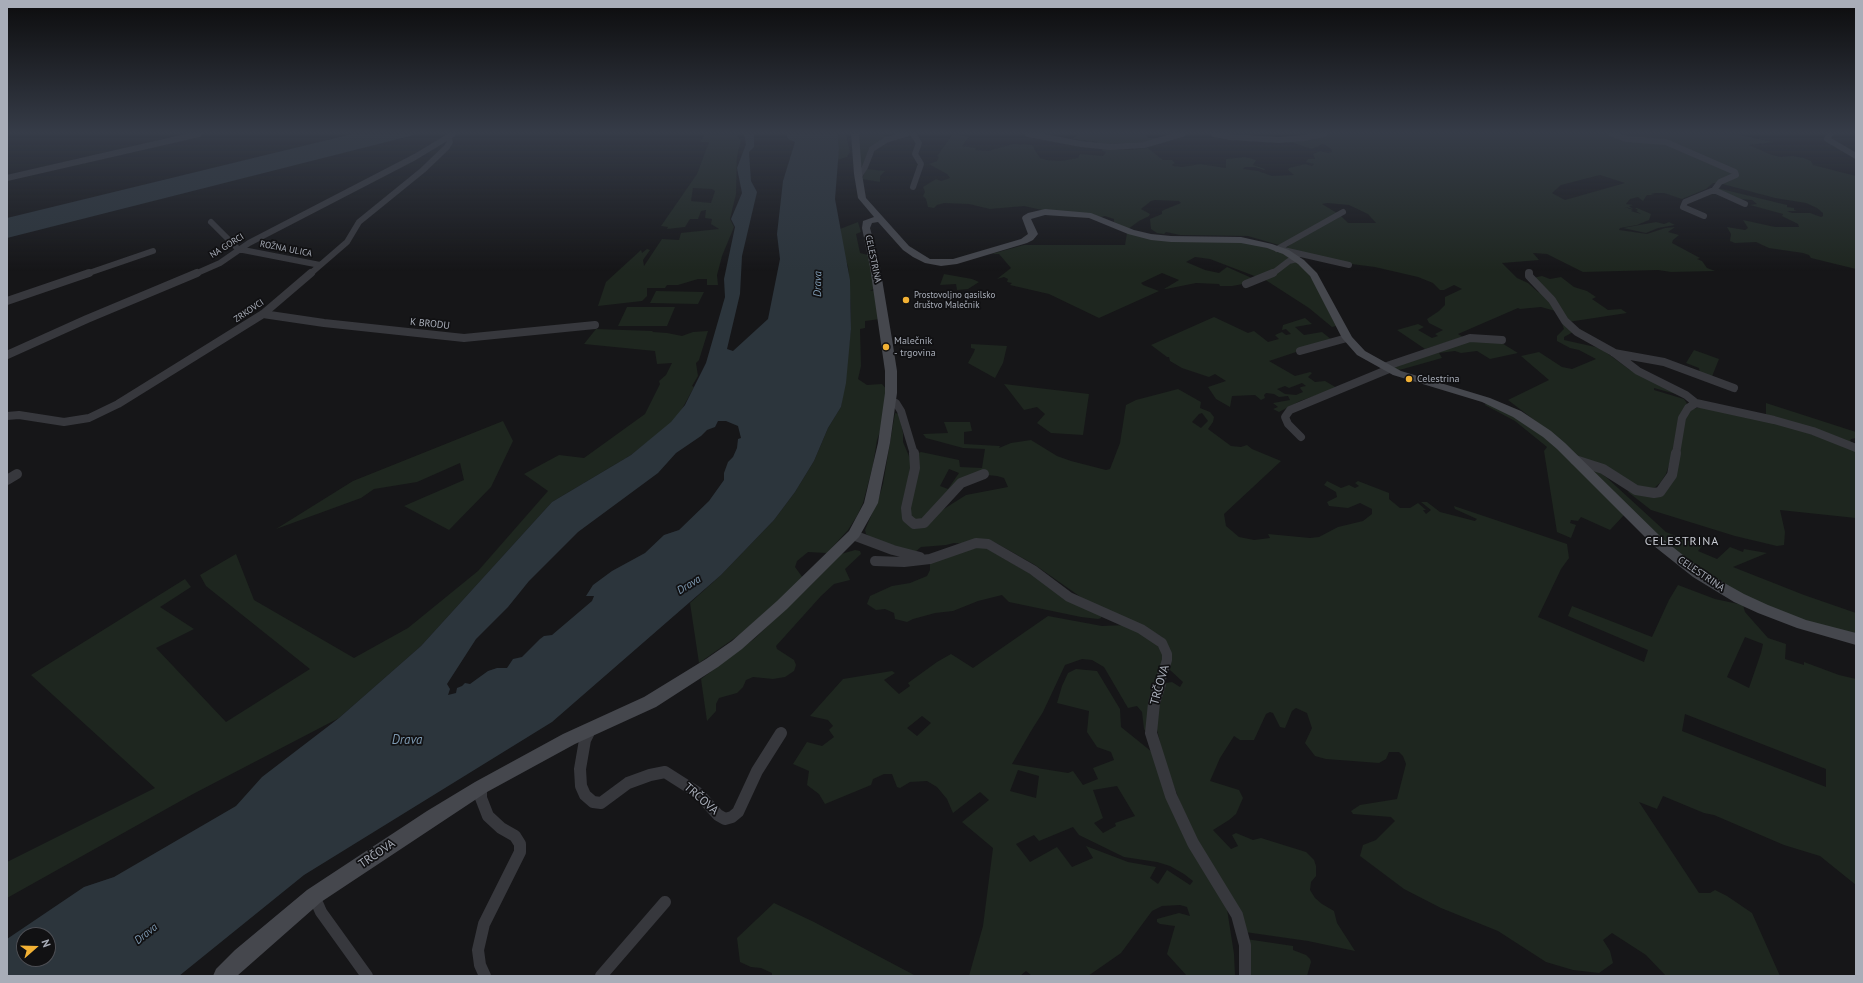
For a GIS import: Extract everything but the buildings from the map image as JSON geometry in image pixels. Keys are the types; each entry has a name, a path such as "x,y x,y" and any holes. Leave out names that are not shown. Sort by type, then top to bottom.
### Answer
{"street":[{"name":"NA GORCI","path":"7,355 87,319 220,263 238,249 371,180"},
{"name":"ZRKOVCI","path":"7,416 19,415 64,422 89,418 118,404 263,314 347,242 359,222 410,180"},
{"path":"858,180 860,195 880,219"},
{"path":"913,187 915,180"},
{"path":"1704,216 1683,207 1685,202 1714,190 1720,182 1725,180"},
{"path":"1714,190 1744,204"},
{"name":"CELESTRINA","path":"801,588 853,535 871,503 884,442 890,400 891,370 888,339 876,267 866,223 880,219 916,255 928,261 941,263 966,259 1027,240 1033,234 1026,218 1031,214 1045,212 1092,216 1131,232 1151,237 1171,239 1242,240 1258,242 1297,259 1309,268 1314,275 1347,338 1361,353 1406,377 1470,395 1502,406 1547,434 1659,543 1711,582 1739,598 1802,624 1856,639"},
{"path":"1277,249 1343,212"},
{"path":"211,222 238,249"},
{"name":"ROŽNA ULICA","path":"238,249 320,265"},
{"name":"CELESTRINA","path":"1277,249 1349,265"},
{"path":"7,301 153,250"},
{"path":"1246,284 1269,276 1289,262 1297,259"},
{"path":"1529,273 1529,276 1552,300 1565,321 1577,332 1613,352 1638,371 1686,395 1696,404 1774,420 1813,431 1856,448"},
{"name":"K BRODU","path":"263,314 324,323 464,338 595,325"},
{"path":"1300,350 1347,338"},
{"path":"1301,437 1288,424 1285,417 1290,410 1387,368 1470,338 1502,340"},
{"path":"1613,352 1664,362 1734,388"},
{"path":"890,400 896,403 901,412 914,454 915,468 906,508 907,518 910,521 914,524 924,523 961,483 984,474"},
{"name":"CELESTRINA","path":"1575,460 1603,469 1636,490 1654,493 1660,492 1665,487 1672,475 1682,418 1688,408 1696,404"},
{"path":"7,480 17,474"},
{"path":"853,535 892,550 930,559"},
{"name":"TRČOVA","path":"874,561 904,562 930,559 976,544 988,544 1014,557 1069,597 1129,623 1162,643 1167,654 1167,660 1154,703 1151,733 1171,796 1191,838 1237,915 1245,944 1245,976"},
{"name":"TRČOVA","path":"223,976 242,957 314,896 481,787 592,727 650,702 712,663 737,645 801,588"},
{"name":"TRČOVA","path":"592,727 585,740 580,769 581,786 585,795 593,802 601,803 628,783 650,775 665,772 698,793 718,815 725,819 732,817 738,812 757,771 781,733"},
{"path":"481,787 481,798 488,816 501,828 515,836 520,844 520,852 512,871 484,924 478,950 480,965 485,976"},
{"path":"314,896 321,912 367,976"},
{"path":"601,976 665,902"}],"shaded area":[{"path":"693,180 736,180 736,194 730,219 734,227 722,256 717,275 718,285 707,285 707,279 698,279 678,285 667,285 665,288 647,288 647,296 642,301 598,306 606,282 641,250 642,253 647,249 650,250 643,260 644,266 662,239 679,240 681,233 719,229 711,224 712,219 705,218 706,210 701,211 698,219 690,219 685,227 667,229 668,227 661,226","holes":["693,188 712,189 715,191 711,203 691,201"]},
{"path":"867,180 880,180 880,182"},
{"path":"935,180 1581,180 1561,185 1552,193 1565,200 1625,183 1615,180 1856,180 1856,269 1811,258 1809,255 1803,253 1769,248 1756,242 1735,243 1730,241 1731,234 1727,227 1745,230 1748,228 1743,220 1775,227 1799,227 1798,224 1782,216 1783,214 1750,205 1757,204 1752,200 1740,199 1713,187 1787,205 1787,207 1794,208 1794,210 1797,211 1787,211 1792,213 1810,213 1821,217 1823,216 1823,213 1817,208 1806,203 1775,198 1719,183 1713,183 1706,189 1682,199 1664,193 1655,193 1651,194 1654,195 1647,195 1643,201 1638,197 1630,199 1626,204 1633,205 1629,206 1633,209 1625,207 1633,210 1631,211 1641,214 1636,211 1638,210 1635,208 1651,214 1649,220 1637,225 1620,228 1619,230 1647,234 1665,228 1675,227 1668,232 1679,235 1673,240 1672,243 1700,258 1697,259 1702,261 1707,268 1715,271 1671,272 1658,270 1583,272 1547,254 1533,253 1539,260 1502,263 1517,278 1528,283 1538,292 1545,294 1559,312 1541,307 1518,308 1458,334 1463,337 1425,349 1397,330 1418,324 1424,327 1418,330 1432,338 1438,336 1435,334 1443,330 1429,323 1427,319 1445,305 1445,297 1462,289 1454,285 1444,290 1440,290 1433,283 1418,277 1375,267 1336,262 1286,248 1295,241 1340,215 1348,223 1376,223 1368,214 1349,205 1322,204 1337,213 1282,246 1248,236 1180,235 1166,232 1164,234 1157,233 1151,229 1150,219 1162,214 1162,211 1181,203 1179,201 1151,201 1141,209 1150,214 1149,216 1128,229 1114,222 1114,219 1105,216 1101,217 1081,213 1042,210 1024,206 990,209 969,204 944,203 937,205 934,208 928,207 926,199 923,196 925,192 923,187"},
{"path":"858,222 861,232 856,234 860,253 868,255 875,288 870,291 876,290 880,319 865,321 865,328 860,329 861,366 858,379 867,385 882,384 887,390 883,424 877,440 873,465 863,503 848,530 827,553 808,552 797,561 795,567 803,578 797,585 739,635 699,663 690,603 721,575 774,520 795,492 814,461 828,428 841,407 851,329 851,310 848,266 845,259 840,229"},
{"path":"1656,222 1664,224 1669,222 1675,225 1658,228 1646,233 1623,228"},
{"path":"1127,233 1251,243 1280,252 1290,258 1272,272 1257,277 1210,259 1195,257 1186,262 1205,270 1219,273 1227,267 1254,279 1243,284 1232,286 1196,283 1164,289 1179,280 1162,273 1141,283 1159,291 1099,318 1049,294 1010,285 1012,283 1007,282 1008,279 1004,277 997,279 1011,268 999,254 991,254 1024,245 1125,245"},
{"path":"1293,262 1296,262 1305,270 1313,280 1336,326 1332,327 1309,308 1264,279"},
{"path":"944,274 972,279 979,282 968,289 957,290 956,284 940,285"},
{"path":"1542,276 1550,279 1561,277 1574,287 1587,291 1596,297 1592,299 1608,310 1621,309 1627,313 1568,322 1532,278"},
{"path":"656,291 704,292 698,304 650,303"},
{"path":"627,307 675,307 667,326 618,326"},
{"path":"1214,317 1248,333 1254,331 1268,342 1279,339 1275,335 1282,332 1286,335 1291,334 1286,329 1282,330 1283,325 1305,318 1312,324 1295,327 1304,335 1322,332 1332,340 1269,361 1295,376 1310,372 1312,373 1308,377 1315,382 1325,381 1337,388 1300,401 1279,412 1273,409 1278,407 1273,403 1290,400 1288,396 1279,397 1274,394 1266,393 1264,395 1265,398 1261,400 1255,395 1232,396 1230,407 1216,399 1208,387 1226,381 1215,374 1209,377 1182,368 1170,361 1169,357 1151,345","holes":["1302,383 1306,386 1301,387 1300,388 1303,392 1296,395 1285,394 1277,389 1285,386 1289,388"]},
{"path":"1562,323 1573,332 1564,337 1564,340 1600,348 1630,370 1683,396 1654,388 1654,390 1684,399 1688,405 1666,474 1660,483 1652,490 1643,491 1575,455 1550,432 1508,400 1549,380 1521,356 1539,352 1562,367 1572,369 1596,359 1557,341 1557,336 1564,329"},
{"path":"596,329 652,331 682,336 693,332 708,331 699,360 696,363 698,376 692,386 694,387 676,420 631,455 552,502 421,646 339,718 193,794 7,898 7,862 155,788 31,675 185,579 191,587 160,607 194,629 156,648 226,722 310,669 206,586 200,575 236,554 254,600 354,658 408,628 478,571 548,491 524,474 559,455 584,458 645,414 660,384 659,381 666,375 672,363 657,364 655,351 584,344"},
{"path":"1466,340 1500,342 1518,353 1490,359 1477,351 1461,353 1455,351 1439,353 1442,358 1403,369 1398,370 1391,367"},
{"path":"971,344 1007,346 1003,363 995,378 968,363 975,349 971,348"},
{"path":"1694,350 1719,359 1711,379 1700,374 1699,368 1686,363"},
{"path":"1004,384 1089,394 1083,435 1051,433 1037,423 1045,414 1037,407 1024,410"},
{"path":"1178,389 1201,402 1200,408 1210,412 1214,417 1213,422 1208,429 1231,446 1241,447 1247,445 1252,449 1281,461 1224,514 1226,526 1239,537 1254,540 1270,538 1268,534 1310,538 1319,537 1338,527 1363,521 1372,514 1372,509 1360,503 1348,508 1329,506 1327,502 1337,497 1336,492 1324,485 1327,481 1341,488 1349,485 1355,488 1359,486 1355,483 1358,481 1389,493 1389,499 1400,508 1410,508 1418,503 1426,510 1423,510 1426,514 1431,510 1421,502 1427,502 1440,512 1475,521 1477,519 1455,509 1454,506 1567,544 1569,558 1561,569 1538,617 1644,662 1648,650 1568,616 1572,606 1652,637 1669,600 1678,585 1715,599 1743,605 1745,612 1768,638 1786,644 1785,659 1804,665 1804,662 1839,675 1856,679 1856,885 1820,856 1784,845 1714,815 1704,813 1663,796 1657,809 1639,802 1699,893 1710,893 1715,890 1727,896 1752,913 1780,976 1666,976 1646,955 1612,933 1603,940 1610,951 1613,963 1599,973 1573,970 1546,962 1498,931 1441,908 1404,889 1360,856 1363,845 1376,840 1395,821 1391,817 1353,814 1351,811 1360,805 1397,799 1406,764 1403,756 1399,752 1389,752 1386,759 1379,763 1326,759 1315,756 1305,743 1312,728 1307,713 1296,708 1292,711 1285,728 1280,727 1273,713 1270,712 1266,714 1254,740 1240,740 1234,736 1220,758 1210,781 1239,790 1243,798 1236,814 1213,830 1231,849 1238,846 1232,835 1236,833 1253,840 1261,838 1306,852 1314,860 1316,866 1316,876 1311,882 1310,890 1315,898 1334,911 1337,923 1355,951 1308,941 1245,932 1231,899 1199,848 1164,760 1156,725 1157,710 1166,683 1172,682 1180,687 1183,682 1170,670 1171,651 1162,637 1139,624 1085,600 1035,565 988,540 966,544 954,543 921,547 914,553 875,540 866,534 865,530 883,484 895,413 899,414 903,433 903,442 911,461 902,517 909,525 917,528 925,526 936,514 966,495 1008,487 1004,478 987,475 985,473 987,472 984,469 980,473 960,481 923,520 913,521 909,516 908,506 917,461 916,454 921,452 959,460 960,467 982,468 985,449 963,448 926,438 923,434 948,433 944,422 970,422 972,431 964,432 964,444 1000,446 999,448 1011,443 1031,440 1057,456 1106,470 1110,469 1120,443 1126,405 1136,400","holes":["1202,413 1208,421 1201,428 1192,422 1199,414","949,469 959,473 948,489 940,486","1745,637 1763,644 1749,688 1727,677","1685,714 1826,769 1826,787 1682,731"]},
{"path":"1486,403 1504,411 1533,428 1557,448 1624,515 1610,530 1581,517 1578,521 1571,520 1570,523 1576,525 1571,538 1557,532 1544,451 1547,447 1515,421 1485,405"},
{"path":"1766,403 1856,432 1856,438 1851,439 1850,441 1855,444 1766,418"},
{"path":"1702,407 1780,423 1856,450 1856,518 1780,510 1785,532 1784,545 1777,546 1735,536 1651,510 1628,492 1637,493 1666,486 1686,414 1692,409"},
{"path":"503,421 513,441 491,487 449,530 404,506 464,480 460,463 417,482 374,489 361,498 276,529 353,481"},
{"path":"1589,468 1598,471 1606,477 1666,532 1696,544 1702,535 1709,538 1698,551 1717,559 1730,547 1743,552 1744,549 1767,553 1733,567 1804,595 1856,613 1856,634 1839,631 1785,614 1754,601 1704,574 1669,546"},
{"path":"983,546 1102,616 1101,618 1081,617 1009,602 1002,595 978,601 953,611 935,613 907,622 895,619 894,613 885,609 876,610 867,604 870,596 892,586 910,583 927,576 930,570 930,560"},
{"path":"855,550 860,551 861,554 845,569 850,580 834,584 821,596 776,646 777,649 794,660 796,665 794,671 785,677 773,679 753,677 746,680 743,687 737,693 719,698 716,704 716,711 707,721 701,679 754,639 810,586 841,554"},
{"path":"1048,616 1102,626 1126,625 1156,641 1164,653 1148,735 1144,729 1142,712 1137,706 1128,708 1104,667 1092,660 1082,659 1065,665 1043,712 1012,764 1068,773 1073,771 1083,785 1098,779 1093,768 1114,760 1111,752 1097,747 1087,732 1089,711 1057,703 1068,673 1076,669 1097,671 1120,709 1121,727 1152,752 1227,909 1234,954 1235,976 1187,976 1167,954 1175,926 1160,924 1157,922 1157,919 1179,913 1190,916 1187,907 1180,905 1162,906 1152,911 1121,953 1088,976 1032,976 1026,971 1020,976 969,976 983,926 993,848 962,822 989,800 980,792 953,813 947,799 937,787 927,781 910,782 900,788 897,787 892,774 884,774 873,779 871,785 825,804 819,794 807,785 809,771 793,764 807,742 822,746 834,737 829,730 833,726 828,720 810,716 843,679 892,671 895,673 884,680 899,694 910,686 908,683 951,654 973,668","holes":["922,716 931,723 917,736 907,728","1018,770 1039,776 1036,798 1010,791","1117,786 1135,816 1115,823 1116,826 1103,833 1094,823 1103,818 1093,790","1073,827 1079,835 1124,857 1157,862 1170,866 1193,881 1190,885 1167,870 1158,884 1150,878 1156,867 1128,862 1086,846 1093,858 1072,867 1057,847 1030,862 1016,844 1034,835 1039,841"]},
{"path":"774,903 814,922 916,976 772,976 772,973 761,968 751,967 740,962 737,938"},
{"path":"1246,939 1293,946 1293,950 1306,955 1310,959 1311,962 1307,976 1247,976"}],"water":[{"path":"164,180 237,180 7,238 7,218"},
{"name":"Drava","path":"739,180 751,180 757,192 742,256 740,294 727,349 733,351 768,319 780,259 777,234 783,180 837,180 835,199 850,280 851,329 846,383 841,407 828,428 814,461 795,492 774,520 721,575 552,722 304,875 179,976 7,976 7,939 16,933 16,967 56,967 56,927 25,927 84,887 114,877 236,806 262,777 339,718 421,646 552,502 631,455 671,422 685,405 706,363 725,297 724,279 735,227 731,219 742,193","holes":["718,421 726,421 738,426 741,438 738,439 737,448 733,457 728,462 724,473 724,480 709,501 679,530 664,535 645,553 612,571 593,585 586,596 594,596 592,601 552,635 544,636 522,657 513,659 507,668 497,668 488,671 470,684 465,683 457,688 456,693 448,695 450,689 447,684 476,639 508,607 529,581 578,532 658,473 676,453 701,436 707,430 715,427"]}],"place":[{"name":"Prostovoljno gasilsko društvo Malečnik","path":"906,300"},
{"name":"Malečnik - trgovina","path":"886,347"},
{"name":"Celestrina","path":"1409,379"}],"district":[{"name":"CELESTRINA","path":"1682,542"}]}
